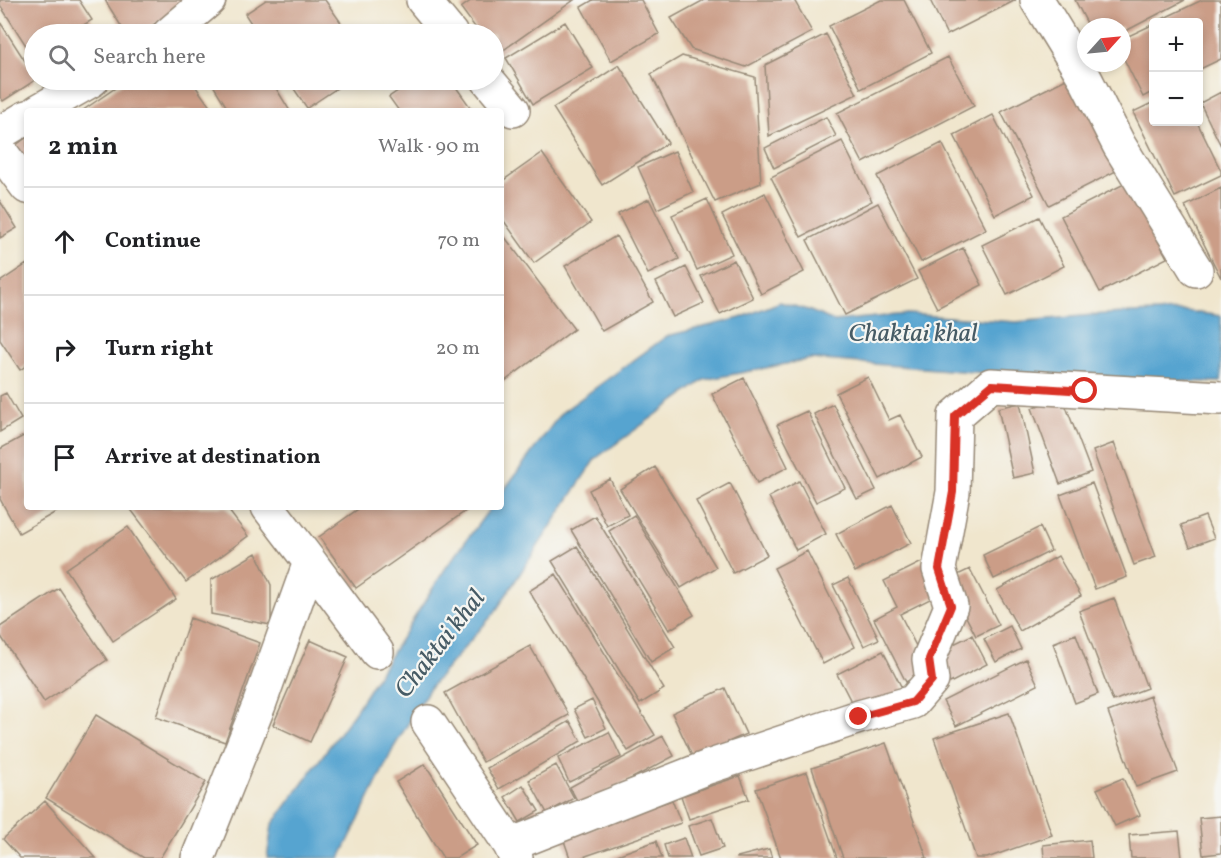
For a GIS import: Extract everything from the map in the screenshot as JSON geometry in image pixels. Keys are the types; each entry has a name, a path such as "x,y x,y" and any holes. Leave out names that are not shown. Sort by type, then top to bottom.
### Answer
{"street":[{"path":"181,24 209,0"},
{"path":"423,0 443,24"},
{"path":"1036,0 1086,80 1119,145 1196,270"},
{"path":"43,108 75,90"},
{"path":"496,90 513,110"},
{"path":"0,133 24,119"},
{"path":"0,151 24,183"},
{"path":"428,722 513,852 708,767 859,717 913,702 932,680 929,659 951,606 939,569 953,492 955,416 992,385 1221,398"},
{"path":"270,510 377,652"},
{"path":"198,858 260,705 310,562"}],"water":[{"name":"Chaktai khal","path":"780,302 834,321 908,314 1016,322 1104,314 1186,311 1221,316 1221,382 1073,380 811,359 704,380 595,459 495,612 429,689 394,747 340,858 267,858 272,825 356,710 445,569 489,510 504,510 504,490 561,413 667,336 740,318"}],"building":[{"path":"0,0 79,0 92,20 85,24 24,24 24,42 0,5"},
{"path":"105,0 195,0 155,24 120,24"},
{"path":"266,0 325,0 342,24 252,24 245,14"},
{"path":"472,0 574,0 504,50 504,24 473,24 461,8"},
{"path":"593,0 641,0 659,34 611,61 581,7"},
{"path":"704,0 794,0 812,32 746,67 691,49 671,18"},
{"path":"881,0 904,0 931,53 861,89 829,26"},
{"path":"930,0 1016,0 947,35"},
{"path":"1075,0 1185,0 1131,28 1131,18 1084,18"},
{"path":"1202,0 1221,0 1221,59 1203,68 1203,18 1164,18"},
{"path":"0,22 24,59 24,87 3,101 0,97"},
{"path":"565,22 593,68 533,104 506,58"},
{"path":"1149,26 1149,94 1143,97 1130,72 1131,35"},
{"path":"826,34 857,94 769,136 765,65"},
{"path":"682,56 755,77 761,183 715,202 651,74"},
{"path":"948,57 974,106 863,163 837,113"},
{"path":"619,65 668,143 602,185 553,108"},
{"path":"1074,75 1122,168 1049,205 1001,112"},
{"path":"112,90 198,90 211,108 86,108"},
{"path":"216,90 277,90 288,108 227,108"},
{"path":"295,90 334,90 307,108"},
{"path":"399,90 458,90 471,108 397,108 389,97"},
{"path":"1221,92 1221,146 1203,109 1203,101"},
{"path":"1149,104 1149,126 1199,126 1221,175 1175,197 1133,112"},
{"path":"993,115 1034,195 995,215 954,135"},
{"path":"826,117 836,136 774,168 765,148"},
{"path":"24,139 24,158 15,146"},
{"path":"842,141 872,201 801,237 771,177"},
{"path":"942,143 986,229 921,262 877,176"},
{"path":"675,151 693,192 657,209 638,167"},
{"path":"542,153 591,222 534,263 504,221 504,180"},
{"path":"1128,182 1167,258 1100,292 1061,216"},
{"path":"1221,188 1221,278 1185,206"},
{"path":"765,193 804,272 761,294 722,215"},
{"path":"649,199 679,259 648,274 618,214"},
{"path":"707,199 732,254 697,270 672,215"},
{"path":"0,201 17,228 0,238"},
{"path":"878,203 917,279 845,315 807,240"},
{"path":"1039,217 1064,266 1007,295 982,245"},
{"path":"504,236 574,329 504,382"},
{"path":"616,236 653,302 602,331 565,266"},
{"path":"963,248 982,285 937,308 918,271"},
{"path":"734,260 753,298 720,314 701,276"},
{"path":"24,266 24,367 20,370 0,340 0,282"},
{"path":"686,267 704,303 673,317 656,282"},
{"path":"868,377 889,420 900,415 922,457 880,479 836,393"},
{"path":"744,378 788,467 757,483 712,394"},
{"path":"6,393 21,419 0,432 0,396"},
{"path":"1062,396 1091,472 1060,484 1032,408"},
{"path":"1020,403 1035,473 1013,478 998,408"},
{"path":"833,404 876,490 857,499 814,414"},
{"path":"807,411 845,488 816,502 777,425"},
{"path":"24,436 24,510 60,510 19,533 0,499 0,449"},
{"path":"1114,443 1156,557 1134,565 1093,451"},
{"path":"655,467 716,567 681,588 620,489"},
{"path":"610,479 628,515 607,526 589,490"},
{"path":"799,481 826,534 796,550 769,497"},
{"path":"730,483 767,555 733,573 696,501"},
{"path":"1092,483 1127,577 1095,589 1060,495"},
{"path":"892,505 911,543 855,572 836,534"},
{"path":"131,510 228,510 248,536 186,582"},
{"path":"357,510 467,510 356,588 319,537"},
{"path":"634,515 694,615 669,630 609,531"},
{"path":"595,516 675,647 651,662 571,530"},
{"path":"1205,516 1214,538 1190,547 1181,525"},
{"path":"128,527 176,599 113,641 66,569"},
{"path":"1040,527 1051,551 994,579 983,555"},
{"path":"577,546 664,689 640,704 552,561"},
{"path":"807,551 855,647 823,664 774,568"},
{"path":"256,553 271,585 271,625 211,614 211,580"},
{"path":"1058,556 1081,596 1020,631 997,590"},
{"path":"926,560 942,593 900,614 928,670 906,682 874,619 897,607 884,581"},
{"path":"970,569 999,625 976,636 947,580"},
{"path":"556,574 655,735 628,751 529,591"},
{"path":"848,578 879,639 864,646 833,585"},
{"path":"59,588 107,660 44,702 0,635 0,627"},
{"path":"1114,598 1147,688 1113,701 1079,611"},
{"path":"190,618 260,643 225,742 156,717"},
{"path":"1010,626 1021,649 996,662 984,639"},
{"path":"1076,634 1098,694 1075,703 1053,643"},
{"path":"972,635 987,664 950,683 935,653"},
{"path":"310,640 348,657 310,742 273,725"},
{"path":"530,646 569,715 483,762 445,693"},
{"path":"883,651 904,692 858,715 837,674"},
{"path":"1026,659 1038,685 956,726 943,701"},
{"path":"725,688 746,734 693,758 672,713"},
{"path":"1150,696 1178,772 1136,787 1108,712"},
{"path":"592,700 606,728 588,737 574,709"},
{"path":"1009,713 1052,835 987,858 976,858 934,738"},
{"path":"96,715 206,782 160,858 144,858 46,798"},
{"path":"570,721 581,741 499,789 487,768"},
{"path":"609,732 621,757 569,782 558,758"},
{"path":"663,736 674,756 580,806 570,787"},
{"path":"886,743 927,858 843,858 812,768"},
{"path":"425,764 477,845 456,858 443,858 396,782"},
{"path":"556,765 574,798 547,813 529,780"},
{"path":"807,772 837,858 781,858 756,789"},
{"path":"740,776 749,799 689,819 681,796"},
{"path":"1123,778 1140,815 1115,826 1097,789"},
{"path":"523,785 539,811 520,822 505,797"},
{"path":"672,800 681,823 580,858 570,858 563,838"},
{"path":"45,801 96,858 20,858 3,839"},
{"path":"1221,816 1221,853 1203,855 1199,818"},
{"path":"712,818 723,848 699,856 688,826"},
{"path":"1179,831 1182,858 1131,858 1129,835"},
{"path":"684,838 691,858 668,858 664,845"},
{"path":"1090,840 1092,858 1044,858 1043,845"},
{"path":"656,841 662,858 609,858"},
{"path":"769,849 772,858 737,858 737,857"}],"route":[{"path":"859,717 913,702 932,680 929,659 951,606 939,569 953,492 955,416 992,385 1085,391"}]}
